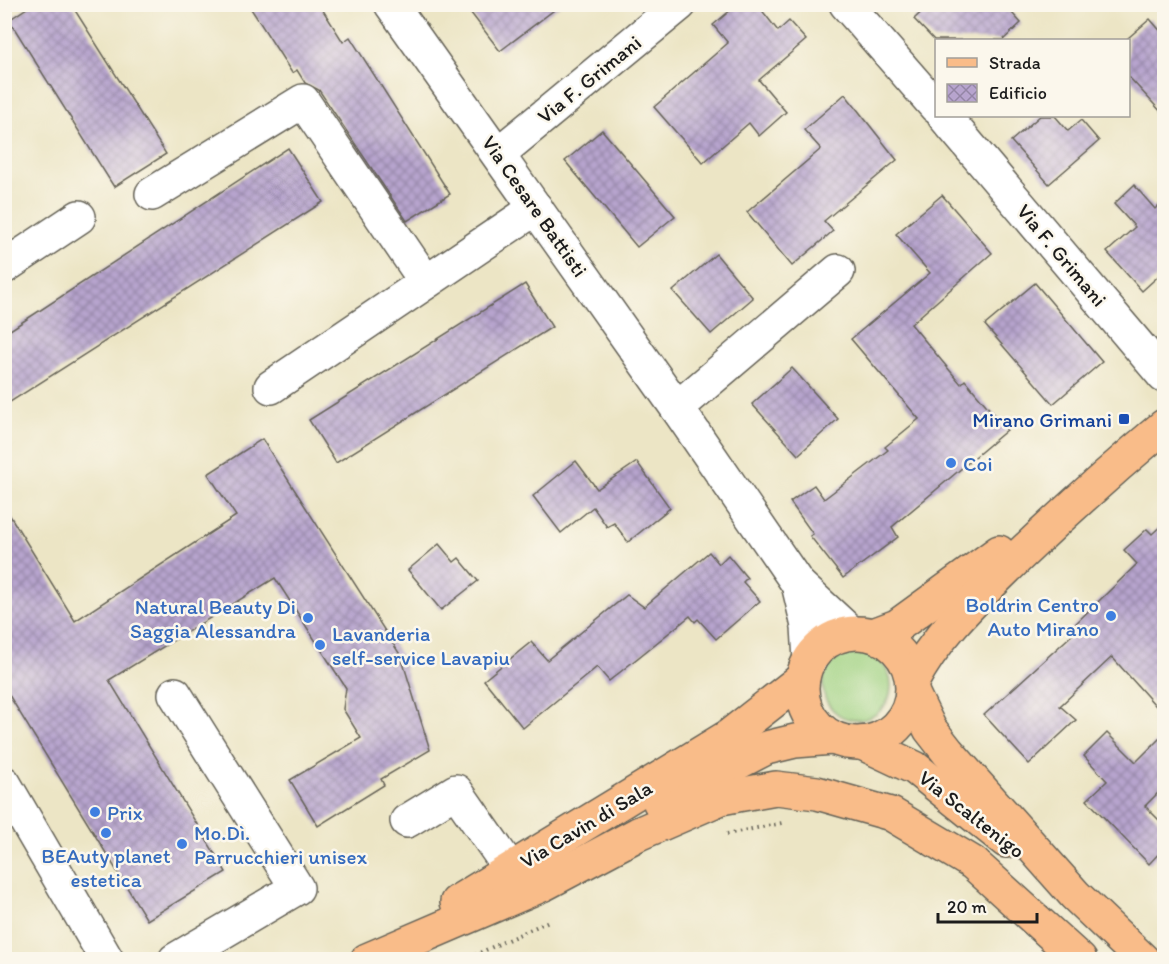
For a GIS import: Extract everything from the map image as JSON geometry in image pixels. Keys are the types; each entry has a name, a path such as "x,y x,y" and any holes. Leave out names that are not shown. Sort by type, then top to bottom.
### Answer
{"main road":[{"path":"1095,483 944,631 928,653 913,688 907,712 897,728 881,738 848,741 818,728 808,713 802,696 806,669 821,647 835,637 897,626 1095,483 1164,426"},
{"path":"862,634 892,645 906,661 913,688"},
{"name":"Via Cavin di Sala","path":"364,960 729,736 806,669"},
{"name":"Via Scaltenigo","path":"913,688 930,729 948,752 1075,895 1143,960"},
{"name":"Via Cavin di Sala","path":"364,960 766,748 795,741 848,741"},
{"name":"Via Scaltenigo","path":"848,741 915,768 1075,895"},
{"path":"364,960 544,884 638,834 721,798 776,788 817,793 891,814 973,862 1080,960"}],"street":[{"name":"Via Cesare Battisti","path":"391,4 677,408 798,584 862,634"},
{"name":"Via F. Grimani","path":"498,154 680,4"},
{"path":"846,4 935,106"},
{"path":"152,194 303,101 426,282"},
{"name":"Via F. Grimani","path":"961,122 1164,376"},
{"path":"271,387 536,208"},
{"path":"4,267 79,218"},
{"path":"677,408 838,271"},
{"name":"Via Cesare Battisti","path":"798,584 808,626 806,669"},
{"path":"175,694 297,888 175,960"},
{"path":"4,783 107,960"},
{"path":"407,821 456,792 511,870"}],"path":[{"path":"718,835 783,825 781,813"},
{"path":"464,960 553,919"}],"green space":[{"path":"850,652 864,652 876,657 886,667 891,686 886,705 876,715 864,720 850,720 838,715 828,705 823,693 823,679 828,667 838,657"}],"building":[{"path":"33,4 71,4 166,154 114,187 9,20"},
{"path":"248,4 319,4 343,42 350,37 450,194 407,221 319,90 305,83 297,70 292,73"},
{"path":"464,4 562,4 500,51"},
{"path":"738,4 757,4 778,31 789,21 806,40 759,80 786,112 759,136 749,123 703,163 654,107 728,43 713,25"},
{"path":"930,4 1004,4 1021,23 1004,39 934,40 914,19"},
{"path":"1150,19 1164,35 1164,115 1130,78 1130,39 1128,38"},
{"path":"845,94 897,160 824,221 833,231 792,266 747,212 821,149 804,130"},
{"path":"1039,117 1056,117 1068,131 1081,120 1099,141 1049,184 1011,141"},
{"path":"602,130 675,216 637,247 565,161"},
{"path":"288,148 323,202 4,406 4,334"},
{"path":"1134,185 1155,209 1164,200 1164,271 1142,291 1107,252 1135,227 1114,204"},
{"path":"942,195 992,253 911,324 961,384 965,380 1007,430 892,527 898,537 843,578 810,536 813,534 790,502 814,485 824,499 888,450 885,447 919,419 851,339 930,273 896,234"},
{"path":"716,254 753,298 711,334 673,291"},
{"path":"1035,283 1102,362 1053,404 985,325"},
{"path":"525,284 552,327 336,463 309,420"},
{"path":"792,368 838,419 798,455 752,404"},
{"path":"262,439 401,656 430,750 381,779 384,785 318,826 290,780 361,738 343,709 346,688 275,578 109,680 226,872 147,920 4,687 4,506 75,621 236,516 208,474"},
{"path":"576,461 597,489 637,462 670,508 628,542 614,523 607,527 593,507 561,533 533,496"},
{"path":"1164,523 1164,715 1112,657 1060,706 1076,720 1029,764 984,715 1074,633 1070,629 1137,564 1124,550 1147,529 1152,534"},
{"path":"439,544 454,562 459,558 478,581 441,610 408,570"},
{"path":"709,552 719,564 728,555 747,578 743,582 760,601 716,639 698,619 695,622 690,616 609,681 597,667 523,728 484,680 531,642 547,660 627,595 644,607"},
{"path":"1107,733 1136,762 1164,734 1164,787 1145,806 1164,825 1164,848 1149,864 1087,800 1107,781 1084,756"}],"place":[{"name":"Mirano Grimani","path":"1124,419"},
{"name":"Coi","path":"951,463"},
{"name":"Boldrin Centro Auto Mirano","path":"1111,616"},
{"name":"Natural Beauty Di Saggia Alessandra","path":"308,618"},
{"name":"Lavanderia self-service Lavapiu","path":"320,645"},
{"name":"Prix","path":"95,812"},
{"name":"BEAuty planet estetica","path":"106,833"},
{"name":"Mo.Dì. Parrucchieri unisex","path":"182,844"}]}
